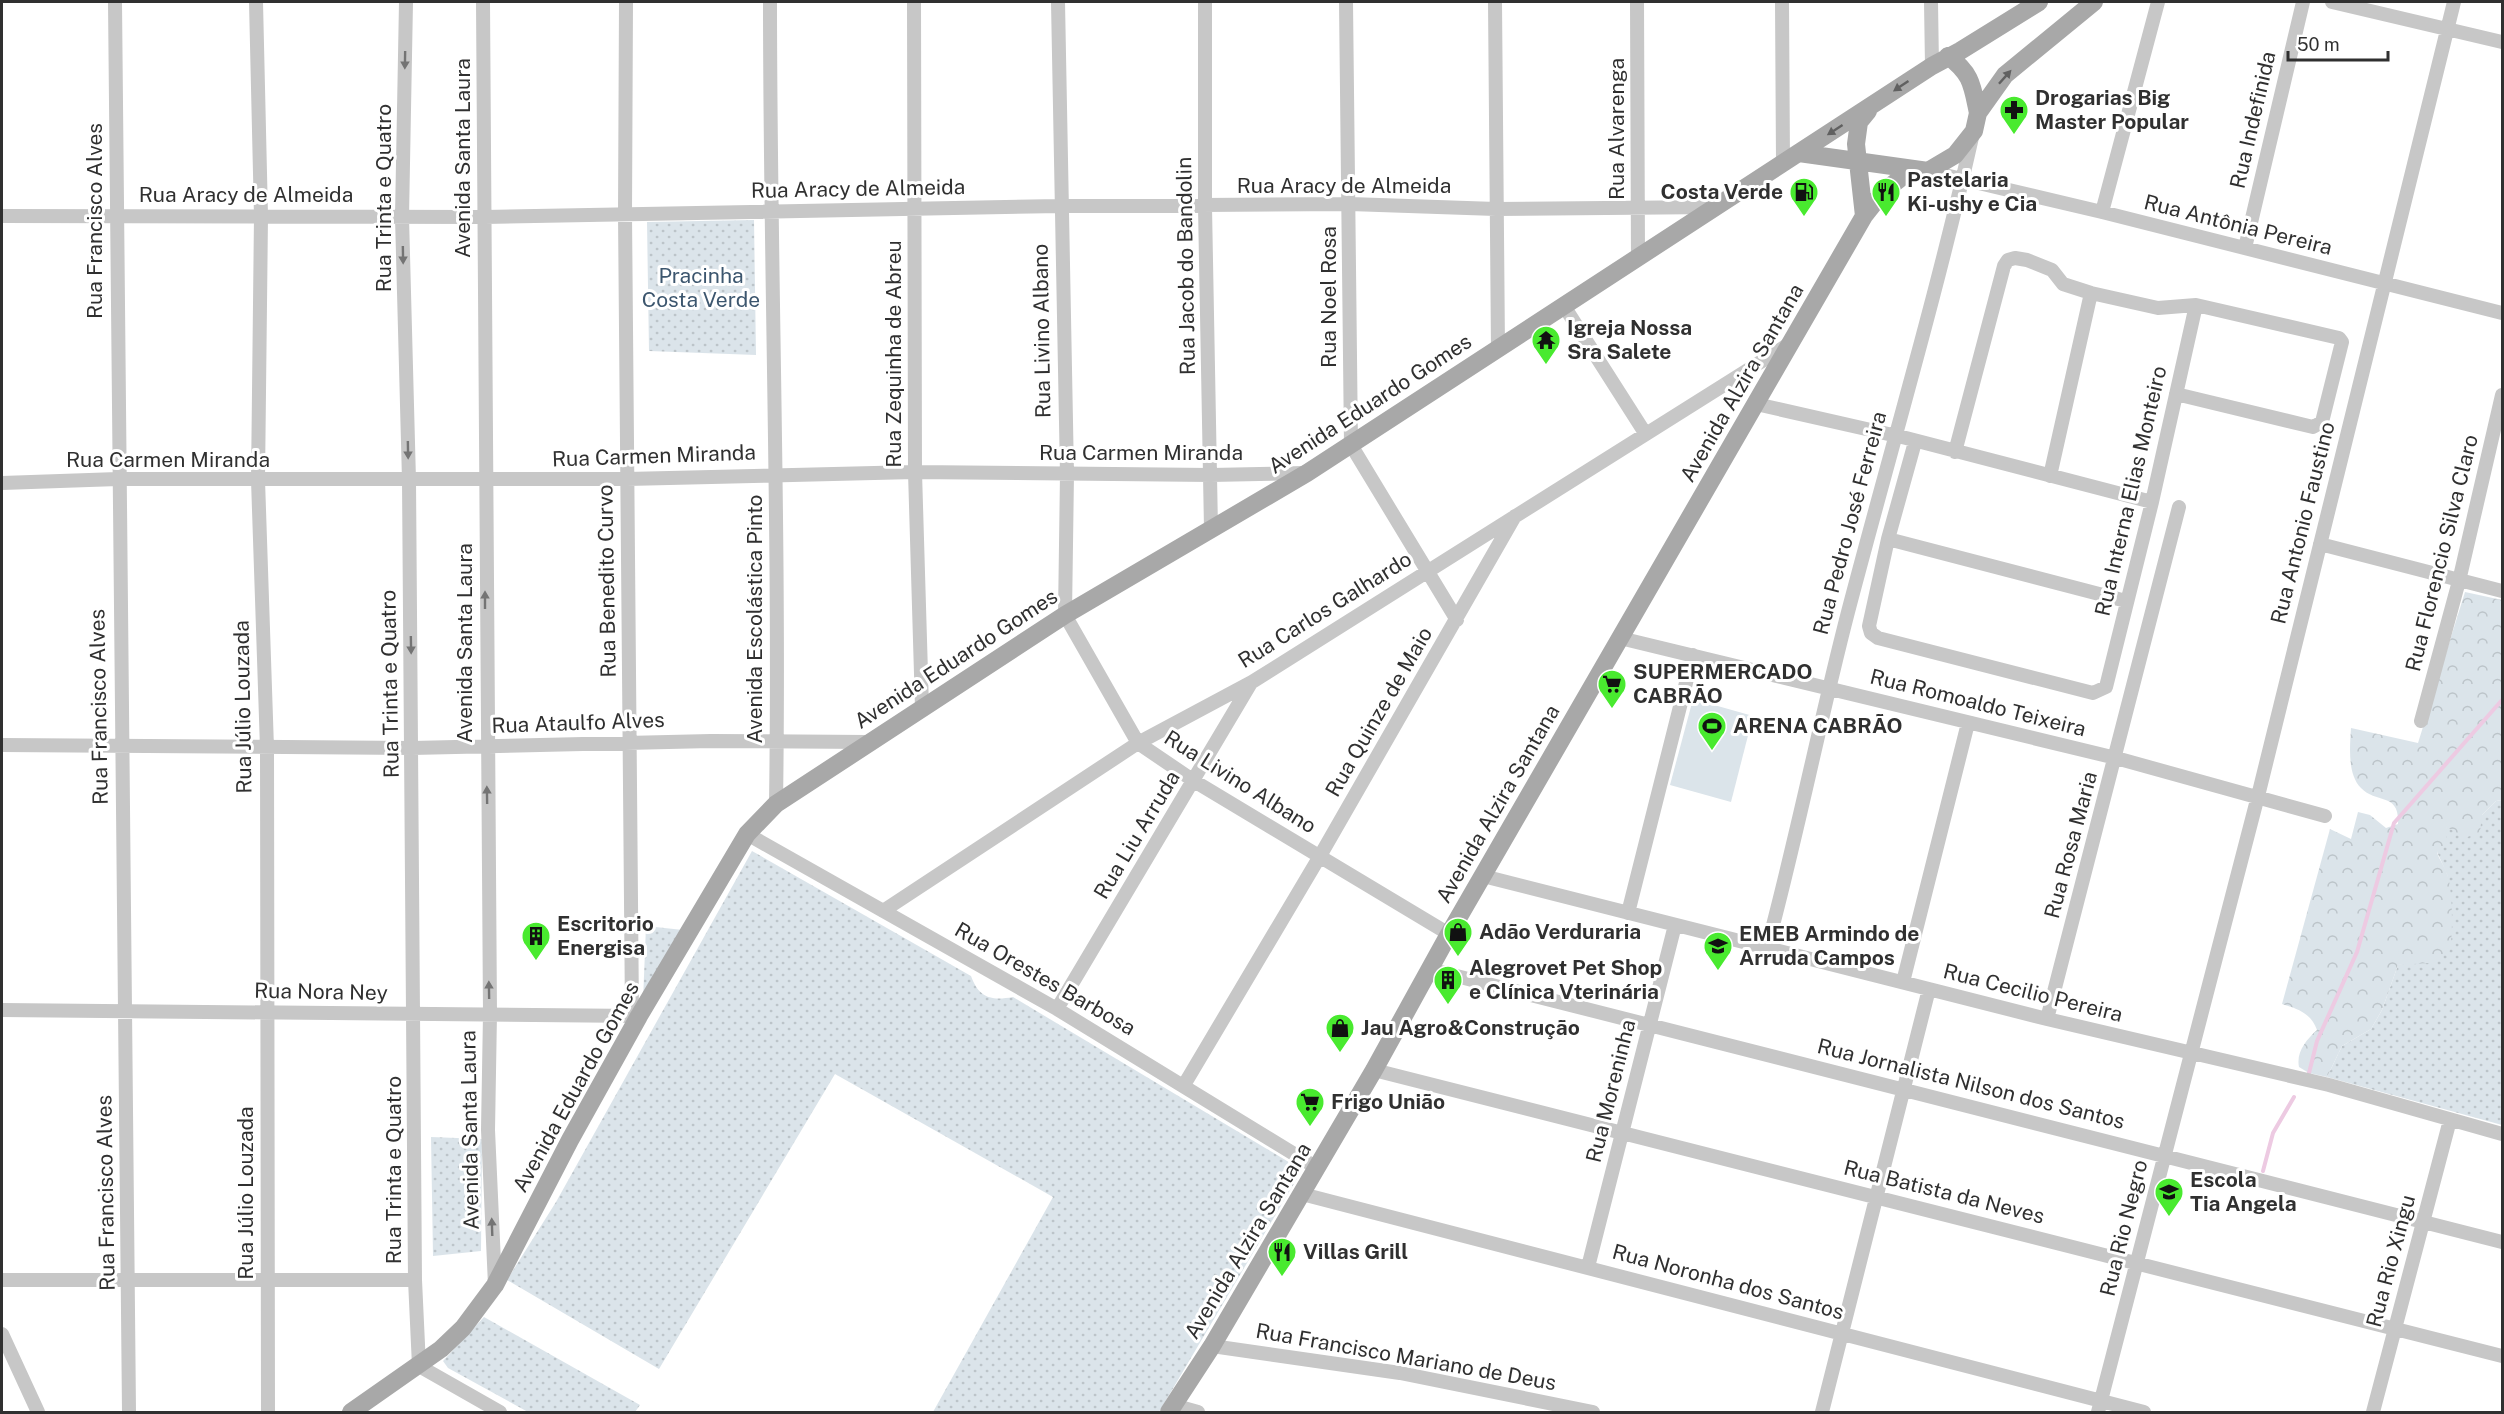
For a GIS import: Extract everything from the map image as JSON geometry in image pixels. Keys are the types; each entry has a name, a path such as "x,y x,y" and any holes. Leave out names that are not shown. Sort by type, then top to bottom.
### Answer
{"main road":[{"path":"1864,216 1856,144 1859,122 1871,106 1940,61 2039,2"},
{"path":"1799,153 1919,171 1955,155 1974,131 1978,113 2005,75 2094,2"},
{"path":"1940,61 1964,68 1972,82 1978,113"},
{"name":"Avenida Eduardo Gomes","path":"351,1413 419,1366 463,1328 495,1285 636,1016 747,834 776,804 1065,615 1351,445 1871,106"},
{"name":"Avenida Alzira Santana","path":"1171,1409 1212,1346 1302,1194 1449,934 1864,216 1883,192 1919,171"}],"street":[{"name":"Rua Francisco Alves","path":"115,2 123,1011 129,1413"},
{"name":"Rua Júlio Louzada","path":"256,2 261,216 258,480 267,748 268,1413"},
{"name":"Rua Trinta e Quatro","path":"406,2 402,217 409,480 415,1015 415,1280 419,1366"},
{"name":"Avenida Santa Laura","path":"483,2 486,747 490,1014 488,1130 495,1285"},
{"name":"Rua Benedito Curvo","path":"626,2 625,214 629,743 636,1016"},
{"name":"Avenida Escolástica Pinto","path":"770,2 770,211 776,473 776,804"},
{"name":"Rua Zequinha de Abreu","path":"914,2 915,472 922,707"},
{"name":"Rua Livino Albano","path":"1058,2 1060,206 1067,474 1065,615 1138,743 1194,781 1449,934"},
{"name":"Rua Jacob do Bandolin","path":"1205,2 1205,207 1211,530"},
{"name":"Rua Noel Rosa","path":"1346,2 1351,445"},
{"path":"1495,2 1498,349"},
{"name":"Rua Alvarenga","path":"1637,2 1638,256"},
{"path":"1782,2 1783,163"},
{"path":"1931,2 1932,34 1940,61"},
{"path":"2102,212 2158,2"},
{"name":"Rua Indefinida","path":"2245,248 2303,2"},
{"path":"2332,2 2502,42"},
{"name":"Rua Antonio Faustino","path":"2191,1053 2258,796 2454,2"},
{"name":"Rua Pedro José Ferreira","path":"1767,948 1829,687 1894,435 1944,261 1974,131"},
{"name":"Rua Antônia Pereira","path":"1919,171 2102,212 2502,313"},
{"name":"Rua Aracy de Almeida","path":"2,216 485,217 1060,206 1205,207 1350,204 1496,209 1715,207"},
{"path":"1955,452 2004,266 2008,260 2015,258 2044,265 2063,284 2091,293 2158,308 2196,305 2339,338 2343,347 2322,422 2313,428 2176,394"},
{"path":"2050,476 2091,293"},
{"name":"Rua Interna Elias Monteiro","path":"1888,539 1869,626 1871,633 1878,638 2093,693 2106,687 2152,502 2196,305"},
{"path":"1564,306 1645,433"},
{"name":"Rua Carlos Galhardo","path":"883,911 1138,743 1252,682 1516,514 1790,344"},
{"name":"Rua Florencio Silva Claro","path":"2421,721 2458,581 2502,395"},
{"path":"1756,404 1894,435 2152,502"},
{"path":"1915,442 1888,539 2126,601"},
{"path":"1351,445 1457,620"},
{"name":"Rua Carmen Miranda","path":"2,483 118,480 485,481 627,479 776,473 1211,475 1307,473"},
{"name":"Rua Rosa Maria","path":"2048,1019 2179,507"},
{"name":"Rua Quinze de Maio","path":"1184,1085 1320,856 1516,514"},
{"path":"2320,544 2502,591"},
{"name":"Rua Romoaldo Teixeira","path":"1620,638 2116,758 2325,816"},
{"path":"1628,913 1693,655"},
{"name":"Rua Liu Arruda","path":"1057,1009 1252,682"},
{"path":"1903,982 1968,723"},
{"name":"Rua Ataulfo Alves","path":"2,745 412,748 777,741 869,742"},
{"name":"Rua Orestes Barbosa","path":"747,834 1057,1009 1317,1168"},
{"name":"Rua Cecilio Pereira","path":"1483,876 2048,1019 2329,1085 2502,1134"},
{"name":"Rua Moreninha","path":"1588,1267 1675,925"},
{"name":"Rua Jornalista Nilson dos Santos","path":"1429,969 2165,1154 2502,1242"},
{"path":"1822,1413 1929,989"},
{"name":"Rua Nora Ney","path":"2,1010 636,1016"},
{"name":"Rua Rio Negro","path":"2099,1407 2191,1053"},
{"name":"Rua Batista da Neves","path":"1374,1070 1623,1131 2502,1356"},
{"name":"Rua Rio Xingu","path":"2373,1413 2450,1120"},
{"name":"Rua Noronha dos Santos","path":"1302,1194 1842,1334 2099,1407 2144,1413"},
{"path":"2,1280 415,1280"},
{"path":"2,1334 38,1413"},
{"name":"Rua Francisco Mariano de Deus","path":"1212,1346 1401,1373 1593,1413"},
{"path":"419,1366 498,1412"},
{"path":"1171,1409 1198,1413"}],"green space":[{"name":"Pracinha Costa Verde","path":"754,220 756,355 649,351 647,222"},
{"path":"2465,592 2502,600 2502,800 2496,801 2482,815 2480,832 2465,838 2447,827 2446,845 2437,852 2449,881 2452,923 2450,950 2429,963 2398,965 2382,1010 2371,1029 2342,1046 2327,1077 2309,1073 2299,1067 2299,1056 2306,1042 2317,1030 2308,1016 2282,1004 2330,829 2351,839 2358,812 2370,815 2386,828 2398,824 2395,807 2386,800 2367,793 2353,775 2350,760 2351,728 2418,743"},
{"name":"ARENA CABRÃO","path":"1693,699 1753,716 1731,802 1670,785"},
{"path":"2502,800 2502,1125 2327,1077 2342,1046 2371,1029 2382,1010 2398,965 2407,963 2450,907 2447,874 2437,852 2447,827 2482,815 2496,801"},
{"path":"752,851 971,976 978,989 987,996 998,999 1013,997 1302,1170 1159,1412 933,1412 1053,1197 835,1074 659,1369 507,1280 556,1202"},
{"path":"646,926 683,930 643,1001"},
{"path":"431,1137 482,1139 481,1251 433,1256"},
{"path":"484,1317 640,1405 635,1412 528,1412 448,1368 443,1361"}],"waterway":[{"path":"2309,1073 2317,1041 2357,952 2394,823 2502,700"},
{"path":"2263,1171 2273,1133 2294,1097"}],"place":[{"name":"Drogarias Big Master Popular","path":"2014,136"},
{"name":"Costa Verde","path":"1804,218"},
{"name":"Pastelaria Ki-ushy e Cia","path":"1886,218"},
{"name":"Igreja Nossa Sra Salete","path":"1546,366"},
{"name":"SUPERMERCADO CABRÃO","path":"1612,710"},
{"name":"ARENA CABRÃO","path":"1712,752"},
{"name":"Adão Verduraria","path":"1458,958"},
{"name":"Escritorio Energisa","path":"536,962"},
{"name":"EMEB Armindo de Arruda Campos","path":"1718,972"},
{"name":"Alegrovet Pet Shop e Clínica Vterinária","path":"1448,1006"},
{"name":"Jau Agro&Construção","path":"1340,1054"},
{"name":"Frigo União","path":"1310,1128"},
{"name":"Escola Tia Angela","path":"2169,1218"},
{"name":"Villas Grill","path":"1282,1278"}]}
